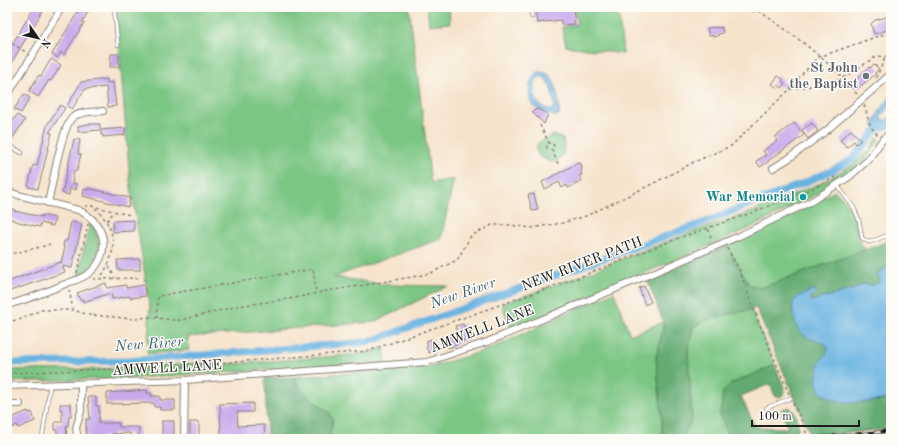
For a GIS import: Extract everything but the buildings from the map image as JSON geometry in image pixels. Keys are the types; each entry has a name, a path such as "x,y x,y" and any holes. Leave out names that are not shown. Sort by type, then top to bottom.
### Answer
{"street":[{"path":"7,96 62,7"},
{"path":"773,168 826,132 891,74"},
{"path":"48,203 68,123 72,117 81,113 103,111"},
{"name":"AMWELL LANE","path":"7,386 50,386 185,380 427,362 487,342 724,243 812,201 849,177 868,160 883,139 891,132"},
{"path":"7,191 18,196 78,210 90,217 98,227 103,244 102,257 89,274 40,295 7,305"},
{"path":"184,439 185,380"},
{"path":"78,439 76,428 81,410 81,384"},
{"path":"7,404 20,404"}],"lane":[{"path":"114,7 118,45"},
{"path":"531,7 532,17"},
{"path":"7,144 22,153"},
{"path":"837,186 854,208 859,220 862,238 870,242 891,234"},
{"path":"42,439 50,386"},
{"path":"766,408 791,398"}],"path":[{"path":"754,8 779,25 819,57 843,78 857,95"},
{"path":"7,322 21,320 41,310 73,310 96,316 181,320 238,306 390,282 431,273 457,260 471,236 492,225 510,225 531,228 562,223 586,216 694,162 731,146 789,90 803,72 819,57 884,34 891,38"},
{"path":"7,40 32,56"},
{"path":"875,82 885,57 891,52"},
{"path":"789,90 818,85 843,78 877,56 885,57"},
{"path":"888,98 891,102"},
{"path":"866,108 868,121 873,130 879,135"},
{"path":"540,125 549,143 554,144 552,150"},
{"path":"549,143 547,144 547,148 552,150 559,166"},
{"name":"NEW RIVER PATH","path":"7,373 184,366 368,350 549,288 676,239 754,212 818,186 842,174"},
{"path":"83,206 92,206 130,215"},
{"path":"107,222 114,211"},
{"path":"75,281 90,217"},
{"path":"708,228 713,243"},
{"path":"724,243 739,269 758,320 804,426 808,439"},
{"path":"7,255 50,244"},
{"path":"109,266 115,278"},
{"path":"157,318 158,296 312,269 316,293"},
{"path":"90,280 141,278"},
{"path":"67,284 73,310"}],"green space":[{"path":"116,7 409,7 431,183 454,179 441,239 334,277 389,285 448,286 374,322 188,337 189,350 147,354 150,308 130,181"},
{"path":"427,7 449,7 450,23 429,25"},
{"path":"575,7 617,7 623,54 566,46 562,27 577,24"},
{"path":"554,135 563,139 564,151 558,160 551,162 539,156 536,149 538,143"},
{"path":"878,137 880,139 865,160 847,176 793,207 748,229 511,330 502,304 689,233 754,211 823,182 852,165 869,150"},
{"path":"835,191 845,202 855,218 860,242 866,250 761,288 750,286 727,246 781,221"},
{"path":"90,222 98,237 98,252 96,259 91,266 78,276"},
{"path":"891,240 891,267 884,269 877,275 880,278 879,283 873,285 864,284 854,289 812,301 810,297 814,290 799,296 793,302 792,312 809,338 824,343 828,348 826,354 819,362 861,403 891,399 891,429 811,436 756,308 708,319 693,327 688,352 692,420 682,438 662,438 662,419 656,358 663,330 663,322 647,279 727,246 750,286 761,288"},
{"path":"614,292 630,335 663,322 663,330 656,358 662,419 662,437 665,439 329,439 333,420 329,412 312,400 299,387 294,377 430,367 490,349"},
{"path":"751,309 775,365 731,384 720,414 730,439 677,439 682,438 692,420 688,352 693,327 708,319"},
{"path":"384,348 386,362 132,378 7,382 7,370 112,369 198,363 233,364 361,354"},
{"path":"775,365 785,392 781,397 775,396 770,384 741,396 755,427 788,428 781,410 789,407 798,419 797,434 730,439 720,414 723,392 731,384"},
{"path":"294,377 299,387 312,400 329,412 333,420 329,439 267,439 265,378"}],"water":[{"path":"544,72 554,81 559,102 559,115 553,116 539,110 531,102 529,89 536,73","holes":["541,76 549,84 552,93 555,105 552,110 542,107 536,100 536,80"]},
{"path":"891,96 891,106 881,116 882,120 886,120 891,117 891,127 880,131 873,125 879,112"},
{"path":"891,267 891,399 855,403 839,401 820,393 816,381 819,362 826,354 828,347 801,333 794,319 793,302 799,296 814,290 816,290 814,295 810,297 812,301 854,289 864,284 873,285 879,283 880,278 877,275 884,269"}],"waterway":[{"name":"New River","path":"7,363 126,361 371,341 700,224 804,183 853,159 877,129 891,122"}],"railway":[{"path":"803,439 891,431"}],"place":[{"name":"St John the Baptist","path":"866,76"},
{"name":"War Memorial","path":"803,197"}]}
